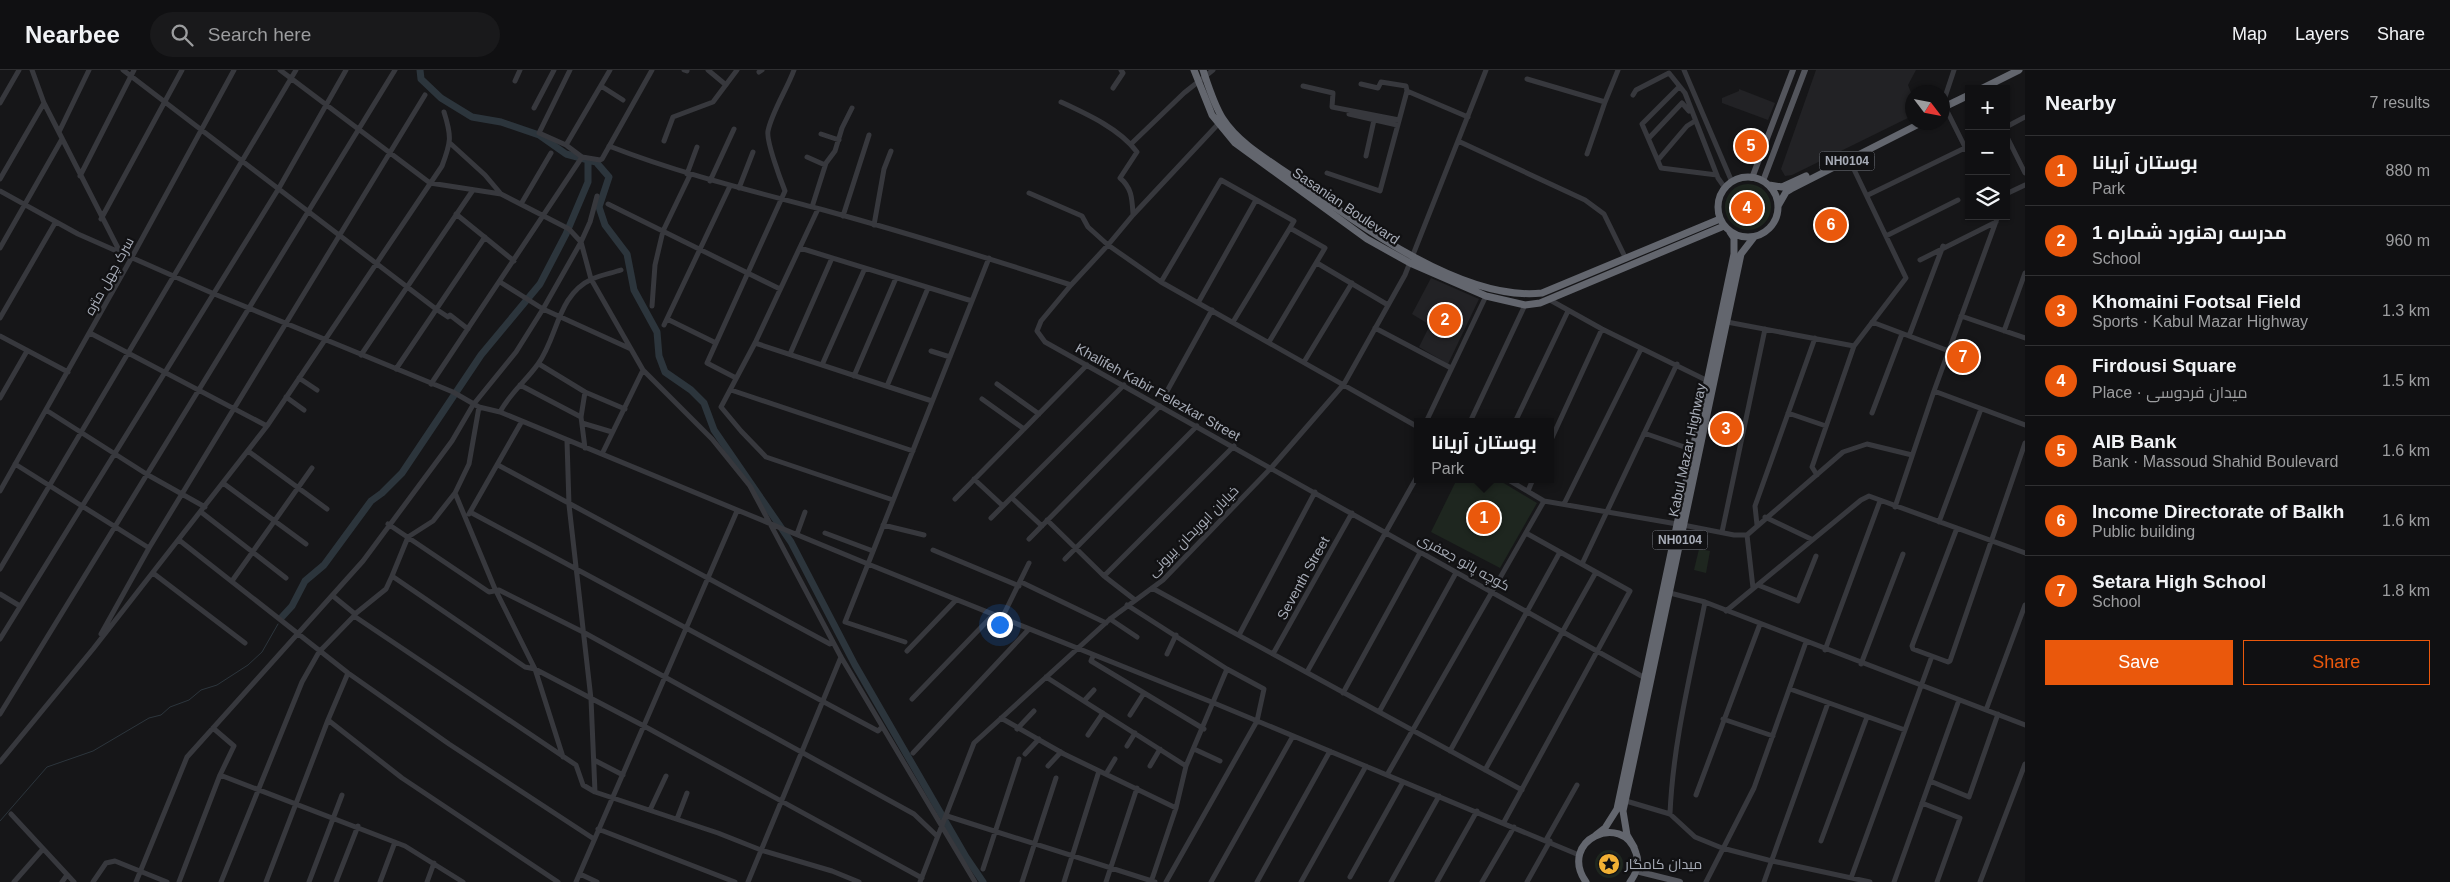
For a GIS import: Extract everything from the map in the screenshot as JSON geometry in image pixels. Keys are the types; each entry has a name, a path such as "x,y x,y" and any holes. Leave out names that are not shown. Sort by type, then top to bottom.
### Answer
{"highway":[{"name":"Sasanian Boulevard","path":"1194,70 1198,82 1220,122 1259,153 1411,260 1486,296 1525,305 1550,300 1724,226"},
{"path":"1989,85 2019,70"},
{"path":"1999,85 2025,72"},
{"name":"Sasanian Boulevard","path":"1204,73 1220,122"},
{"path":"1950,106 1965,97"},
{"path":"1950,107 1965,101"},
{"name":"NH0104","path":"1754,237 1762,234 1774,222 1778,206 1786,192 1816,173 1905,126"},
{"name":"NH0104","path":"1725,188 1741,178 1752,178 1782,187 1849,159 1907,130"},
{"path":"1766,183 1773,191 1778,206"},
{"path":"1725,188 1718,206 1720,219 1724,226 1737,236 1754,237"},
{"name":"Sasanian Boulevard","path":"1411,260 1489,288 1522,295 1542,293 1720,219"},
{"name":"Kabul Mazar Highway","path":"1680,525 1693,450 1734,254 1734,238 1730,232"},
{"name":"Kabul Mazar Highway","path":"1634,847 1624,823 1626,801 1666,592 1741,254 1754,237"},
{"name":"Kabul Mazar Highway","path":"1596,835 1605,828 1617,809 1645,678 1666,592"},
{"path":"1596,835 1613,832 1628,840 1634,847"},
{"name":"NH0104","path":"1579,855 1582,847 1596,835"},
{"name":"NH0104","path":"1634,847 1637,854 1636,871"},
{"path":"1579,855 1580,870 1586,882"},
{"path":"1630,882 1636,871"}],"main road":[{"path":"1752,178 1793,70"},
{"path":"1766,183 1805,70"},
{"path":"1636,871 1680,882"}],"street":[{"path":"0,103 19,70"},
{"path":"32,70 44,103 58,132 101,219 120,252"},
{"path":"58,132 89,70"},
{"path":"123,70 436,309 448,317 450,315 468,328"},
{"path":"80,176 134,70"},
{"path":"101,219 182,70"},
{"name":"سرک چهل متره","path":"1,489 132,258 234,70"},
{"path":"280,70 430,183 501,194 567,228 581,242 591,279 643,370 657,381 712,439 750,486 768,523 881,728 975,882"},
{"path":"0,570 80,432 176,276 296,70"},
{"path":"0,639 278,188 346,70"},
{"path":"0,714 395,70"},
{"path":"515,81 520,70"},
{"path":"534,108 554,70"},
{"path":"570,70 539,133 566,145 582,157 601,160 652,70"},
{"path":"566,145 610,70"},
{"path":"708,70 726,85"},
{"path":"736,378 707,363 785,191 776,173 777,166 767,132 794,70"},
{"path":"1113,88 1123,72 1121,70"},
{"path":"1131,144 1198,82 1204,73 1213,70"},
{"name":"خیابان ابوریحان بیرونی","path":"921,880 937,836 947,817 974,743 1108,621 1152,588 1271,468 1344,384 1411,260 1486,70"},
{"path":"1587,154 1618,70"},
{"path":"1684,70 1732,182"},
{"path":"1950,86 1954,70"},
{"path":"664,141 673,117 713,102 734,71"},
{"path":"1634,95 1636,90 1669,73 1685,93 1717,175 1725,188"},
{"path":"1527,79 1605,102"},
{"path":"1327,172 1380,191 1391,158 1407,91 1406,86 1382,82 1378,88 1361,84"},
{"path":"601,86 623,100"},
{"path":"1303,86 1333,93 1332,107 1398,123"},
{"path":"1679,87 1643,121 1661,168 1717,175"},
{"path":"1407,91 1468,117"},
{"path":"94,649 149,548 425,94"},
{"path":"1061,102 1084,113 1131,144 1137,152 1120,178 1129,185 1132,198 1132,214"},
{"path":"0,179 44,103"},
{"path":"1649,138 1682,103 1692,113"},
{"path":"812,207 826,165 852,108"},
{"path":"0,762 94,649 267,426 442,166 451,144 451,135 444,112"},
{"path":"1349,114 1398,123"},
{"path":"2010,125 2025,117"},
{"path":"1950,119 1965,144"},
{"path":"1366,156 1374,120"},
{"path":"1658,160 1687,126 1695,121"},
{"path":"609,146 689,175 812,207 988,258 1071,285 1108,245 1132,214 1220,122"},
{"path":"710,181 734,129"},
{"path":"821,134 839,140"},
{"path":"843,216 869,135"},
{"path":"0,248 62,139"},
{"path":"1458,141 1585,200 1604,214 1626,259"},
{"path":"2010,142 2025,173"},
{"path":"451,144 486,175 501,194"},
{"path":"652,306 655,265 663,231 689,175 697,147"},
{"path":"1868,195 1965,148"},
{"path":"874,225 884,169 890,151"},
{"path":"739,188 753,152"},
{"path":"521,204 551,153"},
{"path":"431,384 582,157"},
{"path":"807,157 826,165"},
{"path":"1818,475 1812,467 1854,346 1906,278 1868,195 1849,159"},
{"path":"1161,282 1221,180 1294,221 1233,322"},
{"path":"2010,192 2025,185"},
{"path":"664,325 730,186"},
{"path":"361,355 406,286 473,190"},
{"path":"0,191 55,223 132,258 212,293 326,338 361,355 455,394 476,406 500,412 737,511 1030,629 1075,650 1214,703 1514,826 1579,855"},
{"path":"1029,193 1082,216 1088,227 1108,245 1161,282 1414,425"},
{"path":"136,882 187,757 363,561 388,524 452,441 516,352 543,309 581,242 590,222 597,196"},
{"path":"1198,303 1256,200"},
{"path":"1886,236 1958,200"},
{"path":"608,204 780,289"},
{"path":"818,209 755,343 721,407 740,432 766,457 893,500"},
{"path":"456,214 514,261"},
{"path":"1920,260 1943,246 1995,220"},
{"path":"1895,507 1934,391 1997,220"},
{"path":"0,318 55,223"},
{"path":"1269,342 1326,248 1290,228"},
{"path":"396,369 485,237"},
{"path":"1909,336 1943,246"},
{"path":"800,248 972,302"},
{"path":"790,354 832,258"},
{"path":"905,642 845,622 988,258"},
{"path":"1316,263 1352,282 1388,305"},
{"path":"822,365 865,268"},
{"path":"500,412 508,398 539,364 551,340 560,315 573,293 591,279 622,270"},
{"path":"2004,331 2025,273"},
{"path":"854,376 896,278"},
{"path":"500,282 543,309 632,349"},
{"path":"1304,362 1352,282"},
{"name":"Khalifeh Kabir Felezkar Street","path":"1071,285 1041,321 1037,331 1045,342 1271,468"},
{"path":"887,386 928,288"},
{"path":"1428,418 1486,296"},
{"path":"1550,300 1568,312 1641,349 1677,364 1708,381"},
{"path":"1472,418 1525,305"},
{"path":"1166,393 1212,310"},
{"path":"1517,418 1568,312"},
{"path":"1962,316 2025,338"},
{"path":"667,319 716,343"},
{"path":"1727,322 1854,346"},
{"path":"1872,322 1949,350"},
{"path":"1375,328 1451,368"},
{"path":"1554,433 1602,329"},
{"path":"1722,532 1764,329"},
{"path":"90,332 267,426"},
{"path":"1872,413 1902,334"},
{"path":"0,336 68,372"},
{"path":"1757,525 1755,506 1815,338"},
{"path":"755,343 932,401"},
{"path":"1564,504 1641,349"},
{"path":"0,398 28,351"},
{"path":"931,351 950,357"},
{"path":"539,364 585,392 625,409"},
{"path":"1582,564 1677,364"},
{"path":"955,499 1087,365"},
{"path":"602,454 643,370"},
{"path":"299,378 317,390"},
{"path":"997,384 1038,414"},
{"path":"520,385 582,420 612,432"},
{"path":"991,518 1124,385"},
{"path":"730,390 913,451"},
{"path":"1934,391 2025,425"},
{"path":"585,392 582,420 585,448"},
{"path":"286,397 304,410"},
{"path":"982,399 1024,429"},
{"path":"222,882 302,682 319,652 354,615 386,589 408,537 433,521 455,493 469,464 476,406"},
{"path":"1029,539 1160,406"},
{"path":"1939,522 1981,409"},
{"path":"46,410 148,475 205,507"},
{"path":"1788,413 1826,426"},
{"path":"466,518 522,421"},
{"path":"1065,559 1197,426"},
{"path":"1644,433 1693,450"},
{"path":"567,441 569,506 578,569 591,698 595,792"},
{"path":"1514,483 1544,500 1734,535 1747,535 1843,452 1867,444 1878,445 1912,455"},
{"path":"1957,528 1912,646 1913,649 1948,662 1950,661 1993,541 2025,444"},
{"path":"1104,576 1234,446"},
{"path":"248,451 327,509"},
{"path":"15,464 149,548"},
{"path":"498,465 569,506 830,644 833,643"},
{"path":"232,581 312,468"},
{"name":"کوچه پاتو جعفری","path":"1271,468 1645,678"},
{"path":"974,479 1003,506"},
{"path":"1307,672 1414,482"},
{"path":"223,483 306,544"},
{"path":"1528,491 1531,483"},
{"path":"1239,635 1315,492"},
{"path":"455,493 495,589 535,669 564,757"},
{"path":"1726,611 1811,539 1864,497 1869,496 2025,553"},
{"path":"1012,498 1042,526"},
{"path":"1387,775 1544,500"},
{"path":"1825,650 1880,500"},
{"path":"576,882 737,511"},
{"path":"201,512 286,578"},
{"path":"470,512 687,627 822,702 878,731 881,728"},
{"path":"797,534 805,512"},
{"name":"Seventh Street","path":"1273,654 1352,513"},
{"path":"1765,518 1811,539"},
{"path":"1047,520 1104,576 1134,600"},
{"path":"388,524 489,592 495,589"},
{"path":"883,525 924,535"},
{"path":"826,533 873,551"},
{"path":"1504,822 1630,591 1526,533"},
{"path":"1747,535 1756,586"},
{"path":"179,540 232,581 275,618 299,634 319,652 348,673 449,744 594,839"},
{"path":"932,550 1108,621 1137,637"},
{"path":"1344,692 1421,551"},
{"path":"1450,750 1560,552"},
{"path":"1861,664 1903,554"},
{"path":"1756,586 1798,601 1816,556"},
{"path":"1002,618 1030,563"},
{"path":"1379,712 1457,571"},
{"path":"1485,770 1596,572"},
{"path":"153,573 246,643"},
{"path":"392,576 526,667 535,669 644,726 921,880"},
{"path":"1152,588 1522,790"},
{"path":"495,589 584,632 914,814 937,836"},
{"path":"1666,592 1705,602 1861,664 2025,725"},
{"path":"0,594 20,606"},
{"path":"333,596 354,615 576,765 583,785 595,792 677,819 761,850 832,871 859,882"},
{"path":"907,651 956,600"},
{"path":"1670,814 1672,777 1681,713 1705,602"},
{"path":"1127,605 1227,669 1264,689 1257,721 1166,882"},
{"path":"1986,710 2025,605"},
{"path":"912,700 993,615"},
{"path":"1696,795 1760,624"},
{"path":"913,753 1030,629"},
{"path":"1167,654 1176,635"},
{"path":"1706,882 1754,788 1806,642"},
{"path":"1093,656 1091,661 1204,729"},
{"path":"1851,878 1932,656"},
{"path":"748,882 780,800 841,657"},
{"path":"947,817 1034,842 1152,882 1176,808 1186,766 1204,729 1227,669"},
{"path":"266,882 348,673"},
{"path":"1046,677 1186,766"},
{"path":"1790,689 1905,730"},
{"path":"1084,701 1094,690"},
{"path":"1130,715 1144,693"},
{"path":"1894,882 1959,700"},
{"path":"1764,882 1828,703"},
{"path":"1017,729 1034,711"},
{"path":"1088,735 1103,713"},
{"path":"1930,781 1969,797 1998,714"},
{"path":"1821,841 1868,717"},
{"path":"1001,718 1017,729 1061,752 1176,808"},
{"path":"1723,719 1773,736"},
{"path":"328,720 402,778 558,882"},
{"path":"179,882 220,775 234,746 213,728"},
{"path":"1127,746 1135,733"},
{"path":"1211,882 1293,736"},
{"path":"1026,754 1039,740"},
{"path":"1150,766 1160,749"},
{"path":"1194,749 1220,761"},
{"path":"1256,882 1330,751"},
{"path":"1048,766 1061,752"},
{"path":"983,869 1019,758"},
{"path":"1106,774 1115,759"},
{"path":"594,760 623,775"},
{"path":"1980,882 2025,764"},
{"path":"1301,882 1366,766"},
{"path":"1064,882 1099,771"},
{"path":"220,775 335,817 395,842 434,862 463,882"},
{"path":"650,810 666,776"},
{"path":"1022,882 1056,778"},
{"path":"1350,877 1403,782"},
{"path":"1527,882 1577,785"},
{"path":"1106,882 1137,788"},
{"path":"677,819 687,793"},
{"path":"309,882 342,795"},
{"path":"1391,882 1439,796"},
{"path":"1626,801 1670,814 1695,837 1722,848 1870,882"},
{"path":"1922,803 1960,818 1937,882"},
{"path":"1437,882 1477,811"},
{"path":"12,814 74,882"},
{"path":"336,882 358,826"},
{"path":"1482,882 1514,826"},
{"path":"598,829 735,882"},
{"path":"380,882 395,842"},
{"path":"14,882 43,849"},
{"path":"93,882 106,862 115,861 168,882"},
{"path":"426,882 434,862"},
{"path":"580,874 597,882"},
{"path":"62,882 67,875"}],"shaded area":[{"path":"1816,70 1916,70 1908,85 1905,85 1905,119 1792,175 1785,176 1781,169"},
{"path":"1739,89 1775,103 1768,120 1722,103 1722,98 1739,91"},
{"path":"1748,184 1761,188 1767,194 1771,207 1767,220 1761,226 1748,230 1735,226 1729,220 1725,207 1729,194 1735,188"},
{"path":"1431,278 1479,299 1448,364 1419,347 1430,325 1412,314"},
{"path":"1455,483 1504,483 1537,503 1500,568 1431,532"},
{"path":"1699,549 1710,551 1706,573 1694,570"},
{"path":"1609,850 1619,854 1623,864 1619,874 1609,878 1599,874 1595,864 1599,854"}],"waterway":[{"path":"420,70 421,79 441,98 472,117 501,122 539,135 566,154 596,162 609,177 599,207 605,225 627,254 634,290 657,332 659,356 665,372 691,390 704,403 714,430 791,542 855,665 966,857 983,882"},
{"path":"281,618 292,606 305,581 324,565 371,501 402,473 481,355 540,284 566,234 588,182 588,161"},
{"path":"0,821 47,767 93,751 149,718 161,715 170,707 189,700 201,690 217,685 248,665 262,652 278,624"}],"place":[{"name":"AIB Bank","path":"1751,146"},
{"name":"Firdousi Square","path":"1747,208"},
{"name":"Income Directorate of Balkh","path":"1831,225"},
{"name":"مدرسه رهنورد شماره 1","path":"1445,320"},
{"name":"Setara High School","path":"1963,357"},
{"name":"Khomaini Footsal Field","path":"1726,429"},
{"name":"بوستان آریانا","path":"1484,518"},
{"name":"میدان کامگار","path":"1609,864"}]}
